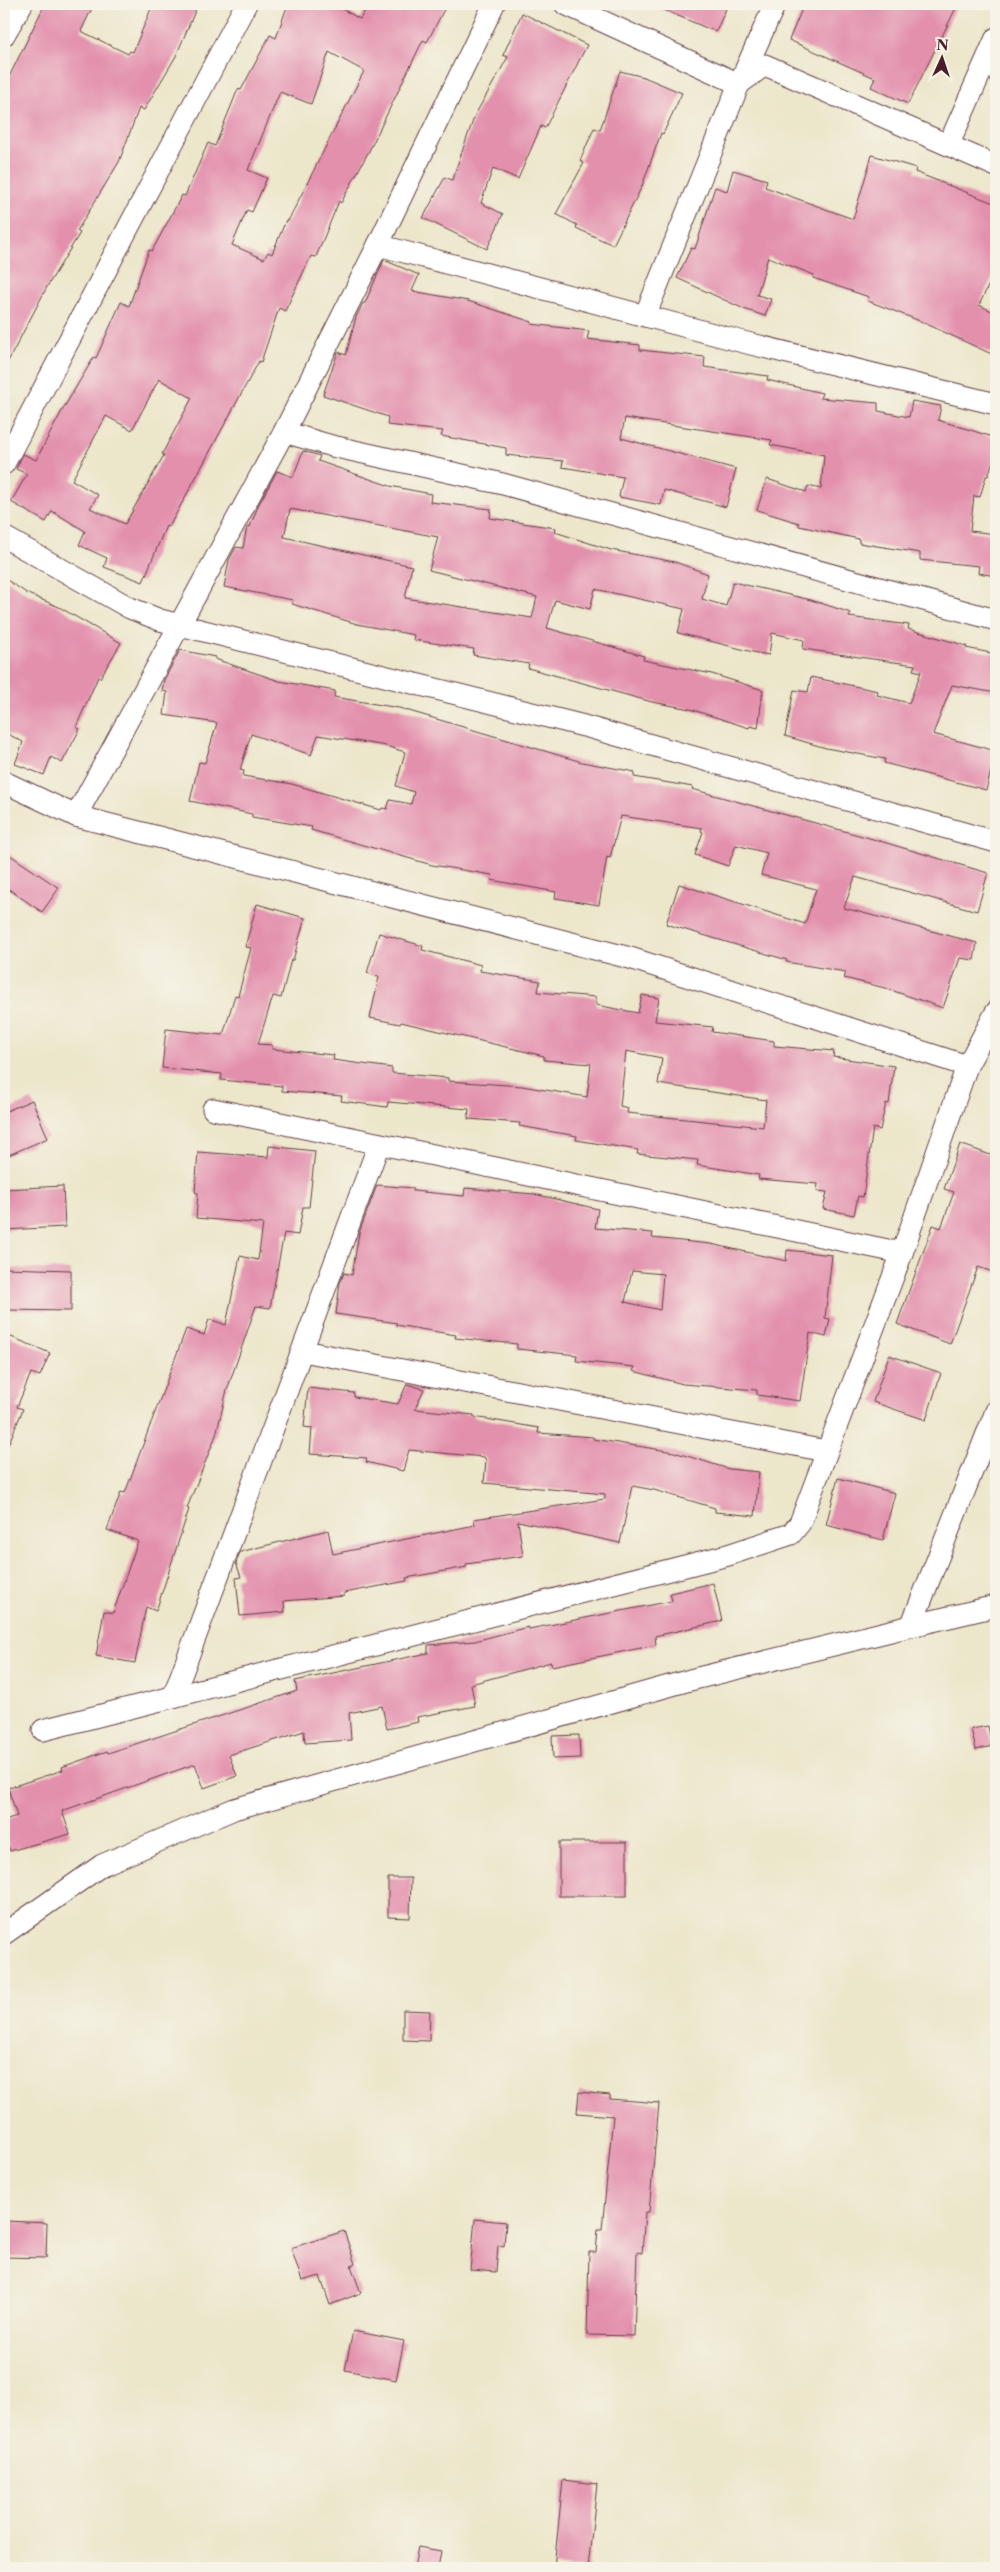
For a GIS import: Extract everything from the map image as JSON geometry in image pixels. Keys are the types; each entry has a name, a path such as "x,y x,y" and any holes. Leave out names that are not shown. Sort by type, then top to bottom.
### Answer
{"street":[{"path":"4,35 22,4"},
{"path":"4,464 246,4"},
{"path":"76,816 284,432 378,246 494,4"},
{"path":"566,4 739,84"},
{"path":"645,316 739,84 775,4"},
{"path":"949,144 996,38"},
{"path":"739,84 765,65 996,166"},
{"path":"378,246 645,316 996,404"},
{"path":"284,432 332,446 503,484 996,620"},
{"path":"4,537 130,608 179,624 584,726 996,842"},
{"path":"4,782 76,816 630,958 967,1066"},
{"path":"43,1730 776,1540 791,1534 800,1523 902,1254 967,1066 996,1012"},
{"path":"213,1109 902,1254"},
{"path":"173,1697 304,1351 379,1144"},
{"path":"304,1351 826,1452"},
{"path":"911,1626 996,1411"},
{"path":"4,1934 102,1865 234,1809 690,1680 996,1606"}],"building":[{"path":"45,4 94,4 81,31 128,54 130,51 133,52 153,4 198,4 176,56 144,110 139,108 119,162 77,231 80,233 48,285 4,369 4,87"},
{"path":"288,4 333,4 360,19 369,4 447,4 427,42 423,40 370,149 341,203 339,201 316,257 311,256 285,311 279,308 261,362 259,361 169,527 166,526 143,582 104,567 107,558 79,545 85,531 52,511 46,522 11,502 27,474 16,469 23,454 36,460 63,409 94,357 96,358 121,302 129,306 149,250 152,251 182,195 185,196 208,143 215,146 238,89 241,90 270,35 276,38","holes":["329,52 364,71 288,221 286,220 272,254 268,252 264,259 232,245 247,210 252,212 267,178 248,170 280,92 311,104","159,379 192,398 162,454 164,455 125,524 90,508 98,495 72,480 106,416 132,430"]},
{"path":"650,4 728,4 716,32"},
{"path":"804,4 958,4 908,104 871,87 875,78 789,40"},
{"path":"522,13 587,45 545,128 541,126 518,179 493,168 481,203 503,214 487,249 423,218 445,177 452,180 475,115 508,57 503,55"},
{"path":"620,71 644,77 682,93 663,134 661,133 642,186 613,245 576,228 577,225 556,214 584,163 580,161 594,128 600,130"},
{"path":"872,155 916,168 915,172 996,204 996,270 979,305 996,313 996,356 920,321 868,301 869,297 813,278 814,275 768,257 757,295 771,299 765,316 744,309 677,278 691,248 695,249 715,187 727,191 733,170 767,180 765,187 853,219"},
{"path":"384,260 419,275 412,291 468,301 532,322 531,324 589,331 587,339 640,345 640,350 705,357 704,367 768,376 767,380 822,393 820,398 878,403 878,411 909,417 912,401 941,406 938,420 996,438 996,452 988,476 986,476 980,497 974,496 970,531 996,534 996,576 978,573 979,566 920,560 920,553 859,543 859,539 799,526 799,523 757,510 767,479 806,492 808,486 821,489 824,455 770,445 772,440 625,418 621,438 736,469 726,507 664,490 661,505 619,497 623,477 562,467 563,461 506,455 506,448 441,436 443,431 387,425 388,417 323,395 338,352 346,355 356,317 363,303 365,303"},
{"path":"303,451 320,456 318,461 390,486 431,494 430,502 491,509 490,518 556,528 555,532 611,550 675,562 708,574 702,599 726,606 733,582 811,600 851,613 849,617 909,625 908,629 967,646 966,648 996,654 996,693 952,685 933,734 996,751 986,790 884,763 885,759 826,748 785,736 794,690 808,692 811,677 878,691 877,695 909,703 921,672 913,670 915,665 803,649 804,640 772,633 769,655 757,653 678,633 684,609 595,589 590,609 555,600 547,628 644,656 643,660 712,674 763,690 758,728 750,726 749,728 690,709 652,702 528,668 529,664 473,655 474,649 413,640 414,635 357,624 292,604 293,600 224,587 229,560 236,547 243,548 247,527 250,527 258,506 277,471 293,477","holes":["290,509 438,537 429,570 537,597 532,618 405,598 412,566 284,537"]},
{"path":"4,578 28,594 59,607 121,643 100,678 98,677 76,727 80,729 62,763 51,757 44,775 15,764 23,742 4,732"},
{"path":"180,650 215,657 215,659 279,681 335,691 334,697 399,708 582,762 635,772 634,777 693,787 692,789 988,873 977,911 855,877 844,908 977,943 974,960 960,958 943,1008 885,988 844,978 846,972 786,962 787,960 666,924 679,884 805,924 816,889 761,875 767,853 736,845 728,866 695,855 703,832 701,831 702,828 621,816 610,858 607,857 599,905 555,898 556,892 491,880 492,875 432,865 311,830 312,827 252,817 252,814 190,801 199,762 205,763 217,723 164,715 167,692 162,691 164,680","holes":["251,734 311,755 318,735 386,746 405,752 396,786 414,792 411,804 390,800 387,809 382,808 381,810 292,784 243,776 244,771 240,770"]},
{"path":"4,851 59,888 42,912 4,886"},
{"path":"257,904 305,918 281,998 273,996 258,1044 272,1045 272,1049 334,1055 333,1060 392,1068 392,1073 448,1078 448,1081 522,1086 587,1097 591,1064 544,1060 544,1056 401,1022 400,1024 370,1018 379,977 367,973 379,933 423,946 422,950 481,965 480,971 540,981 538,992 596,997 596,1005 638,1013 642,995 659,998 655,1021 713,1027 712,1032 774,1041 774,1046 834,1051 833,1057 894,1066 889,1104 886,1103 880,1130 873,1128 863,1197 858,1196 854,1215 823,1209 827,1192 817,1191 818,1184 758,1179 759,1175 697,1165 698,1160 637,1154 638,1150 576,1140 577,1136 519,1126 520,1123 468,1119 469,1109 388,1102 387,1107 341,1101 342,1096 282,1091 282,1086 221,1080 222,1074 162,1068 166,1029 223,1035 235,995 238,996 251,948 245,947","holes":["626,1051 662,1058 658,1084 766,1100 763,1127 627,1113 628,1108 620,1106"]},
{"path":"32,1100 48,1138 4,1157 4,1112"},
{"path":"960,1144 996,1157 996,1273 978,1267 950,1344 897,1324 933,1225 941,1228 954,1192 944,1189"},
{"path":"269,1146 315,1151 309,1207 303,1207 298,1235 284,1233 270,1308 256,1306 227,1390 216,1435 187,1508 189,1509 156,1611 146,1607 135,1663 96,1656 104,1611 113,1613 138,1541 107,1530 121,1492 125,1493 186,1329 204,1335 209,1319 226,1325 240,1256 258,1260 263,1224 196,1218 198,1193 195,1192 198,1152 268,1157"},
{"path":"377,1185 413,1188 413,1191 464,1196 465,1188 534,1194 598,1209 595,1228 653,1233 652,1238 711,1244 786,1261 787,1250 832,1255 825,1318 830,1319 826,1337 810,1333 800,1401 757,1395 757,1390 683,1384 633,1371 635,1367 576,1361 577,1355 517,1349 517,1344 455,1338 456,1335 396,1325 397,1323 336,1314 340,1283 344,1273 352,1275 359,1233","holes":["632,1271 663,1274 660,1310 625,1302"]},
{"path":"63,1186 65,1227 4,1230 4,1189"},
{"path":"4,1268 71,1270 71,1311 4,1310"},
{"path":"4,1334 50,1353 40,1376 31,1373 17,1407 23,1409 4,1455"},
{"path":"889,1355 941,1373 926,1420 873,1402"},
{"path":"407,1384 424,1389 415,1409 474,1415 474,1417 539,1428 538,1433 593,1437 593,1439 674,1452 729,1469 759,1472 755,1516 715,1512 715,1508 654,1490 632,1486 620,1543 518,1521 523,1556 466,1564 467,1567 406,1578 407,1581 344,1593 344,1596 284,1601 285,1612 240,1616 236,1578 241,1577 236,1563 240,1552 328,1530 333,1554 475,1525 474,1519 605,1499 605,1494 484,1483 486,1460 484,1457 409,1450 403,1471 366,1462 367,1458 310,1454 312,1428 304,1427 308,1388 354,1393 354,1397 398,1404"},
{"path":"838,1478 895,1493 883,1540 826,1525"},
{"path":"713,1583 722,1621 655,1636 656,1645 552,1666 551,1662 471,1684 475,1706 417,1717 418,1722 387,1729 382,1706 349,1713 351,1740 305,1743 304,1731 229,1755 237,1776 204,1788 195,1764 62,1811 70,1834 10,1851 4,1832 4,1820 17,1816 8,1788 63,1770 62,1767 297,1691 295,1681 428,1653 428,1645 475,1641 528,1627 529,1629 672,1601 670,1593"},
{"path":"988,1726 992,1746 976,1750 971,1729"},
{"path":"579,1735 580,1758 553,1759 552,1736"},
{"path":"559,1842 627,1842 627,1896 559,1896"},
{"path":"388,1878 411,1878 410,1918 388,1917"},
{"path":"403,2010 430,2011 429,2041 403,2040"},
{"path":"579,2092 610,2095 610,2099 659,2103 649,2212 645,2212 642,2253 637,2252 634,2336 587,2335 589,2252 596,2252 598,2229 602,2229 613,2116 577,2113"},
{"path":"475,2219 506,2222 504,2246 498,2245 496,2272 470,2270"},
{"path":"6,2221 47,2223 46,2258 5,2257"},
{"path":"344,2231 355,2264 351,2266 361,2293 330,2305 320,2276 302,2281 291,2248"},
{"path":"353,2331 404,2341 396,2380 345,2370"},
{"path":"563,2480 597,2484 588,2568 554,2568"},
{"path":"418,2547 441,2551 438,2568 414,2568"}]}
